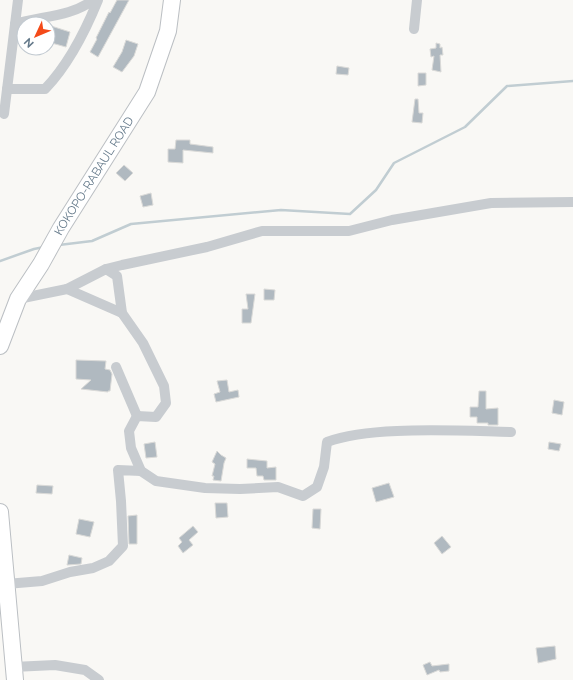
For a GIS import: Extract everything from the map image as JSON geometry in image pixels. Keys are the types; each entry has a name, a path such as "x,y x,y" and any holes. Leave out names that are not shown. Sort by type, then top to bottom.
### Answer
{"main road":[{"name":"KOKOPO-RABAUL ROAD","path":"0,346 18,299 147,92 168,31 172,0"},
{"path":"0,512 14,674"}],"street":[{"path":"4,114 18,0"},
{"path":"15,24 70,13 85,6 93,0"},
{"path":"7,90 45,89 57,76 70,57 98,0"},
{"path":"414,29 418,0"},
{"path":"18,299 67,289 106,270 122,265 207,247 262,231 349,231 392,220 491,203 573,202"},
{"path":"106,270 117,276 122,313 143,343 164,386 166,403 156,416 137,416"},
{"path":"67,289 122,313"},
{"path":"116,367 137,416"},
{"path":"137,416 129,431 131,448 141,471"},
{"path":"6,584 42,581 70,572 93,568 109,561 123,546 118,470 141,471 156,481 205,488 278,488 303,496 317,486 324,467 327,442 337,438 373,432 429,429 511,432"},
{"path":"14,674 55,665 85,670 99,680"}],"building":[{"path":"117,0 129,0 98,57 90,52 109,12 110,13"},
{"path":"56,28 70,32 66,47 56,44"},
{"path":"126,40 138,44 134,56 122,72 113,67 122,52"},
{"path":"436,43 440,44 440,48 442,47 443,55 440,55 441,72 432,70 434,56 431,57 430,49 436,48"},
{"path":"337,66 349,68 348,75 336,74"},
{"path":"418,73 426,73 426,85 418,86"},
{"path":"415,99 418,99 419,113 423,113 422,123 412,122"},
{"path":"176,140 190,140 190,144 213,147 213,153 183,150 183,163 168,162 168,149 175,149"},
{"path":"124,165 133,173 125,181 116,173"},
{"path":"151,193 153,205 143,207 140,196"},
{"path":"264,289 275,290 274,300 264,300"},
{"path":"246,294 255,294 251,323 242,323 242,309 248,309"},
{"path":"76,360 106,361 105,369 110,370 112,374 110,391 81,389 91,380 76,379"},
{"path":"227,380 229,392 238,390 239,397 216,402 214,394 220,392 217,381"},
{"path":"479,391 486,391 486,409 498,408 498,425 477,423 477,417 470,417 470,407 478,407"},
{"path":"554,400 564,402 562,415 552,413"},
{"path":"155,442 157,457 146,458 144,444"},
{"path":"549,442 561,444 559,451 548,449"},
{"path":"217,451 226,458 221,481 213,480 214,476 212,476 215,464 212,462"},
{"path":"247,459 267,461 267,468 276,467 276,480 264,480 263,476 257,476 256,468 247,468"},
{"path":"389,483 394,497 376,502 372,488"},
{"path":"37,485 53,486 52,494 36,493"},
{"path":"215,503 227,503 228,517 216,518"},
{"path":"313,509 321,509 320,529 312,528"},
{"path":"137,515 137,544 129,544 128,516"},
{"path":"79,519 94,522 90,537 76,534"},
{"path":"193,526 198,532 189,540 193,545 183,553 178,546 182,542 179,538"},
{"path":"442,536 451,547 442,554 434,543"},
{"path":"69,555 82,558 81,564 67,565"},
{"path":"555,646 556,659 538,663 536,648"},
{"path":"430,662 432,666 449,664 449,671 440,672 439,670 427,675 423,665"}],"waterway":[{"path":"59,245 92,241 131,224 281,210 350,214 376,190 394,163 465,127 507,86 573,81"},
{"path":"0,261 44,247"}]}
